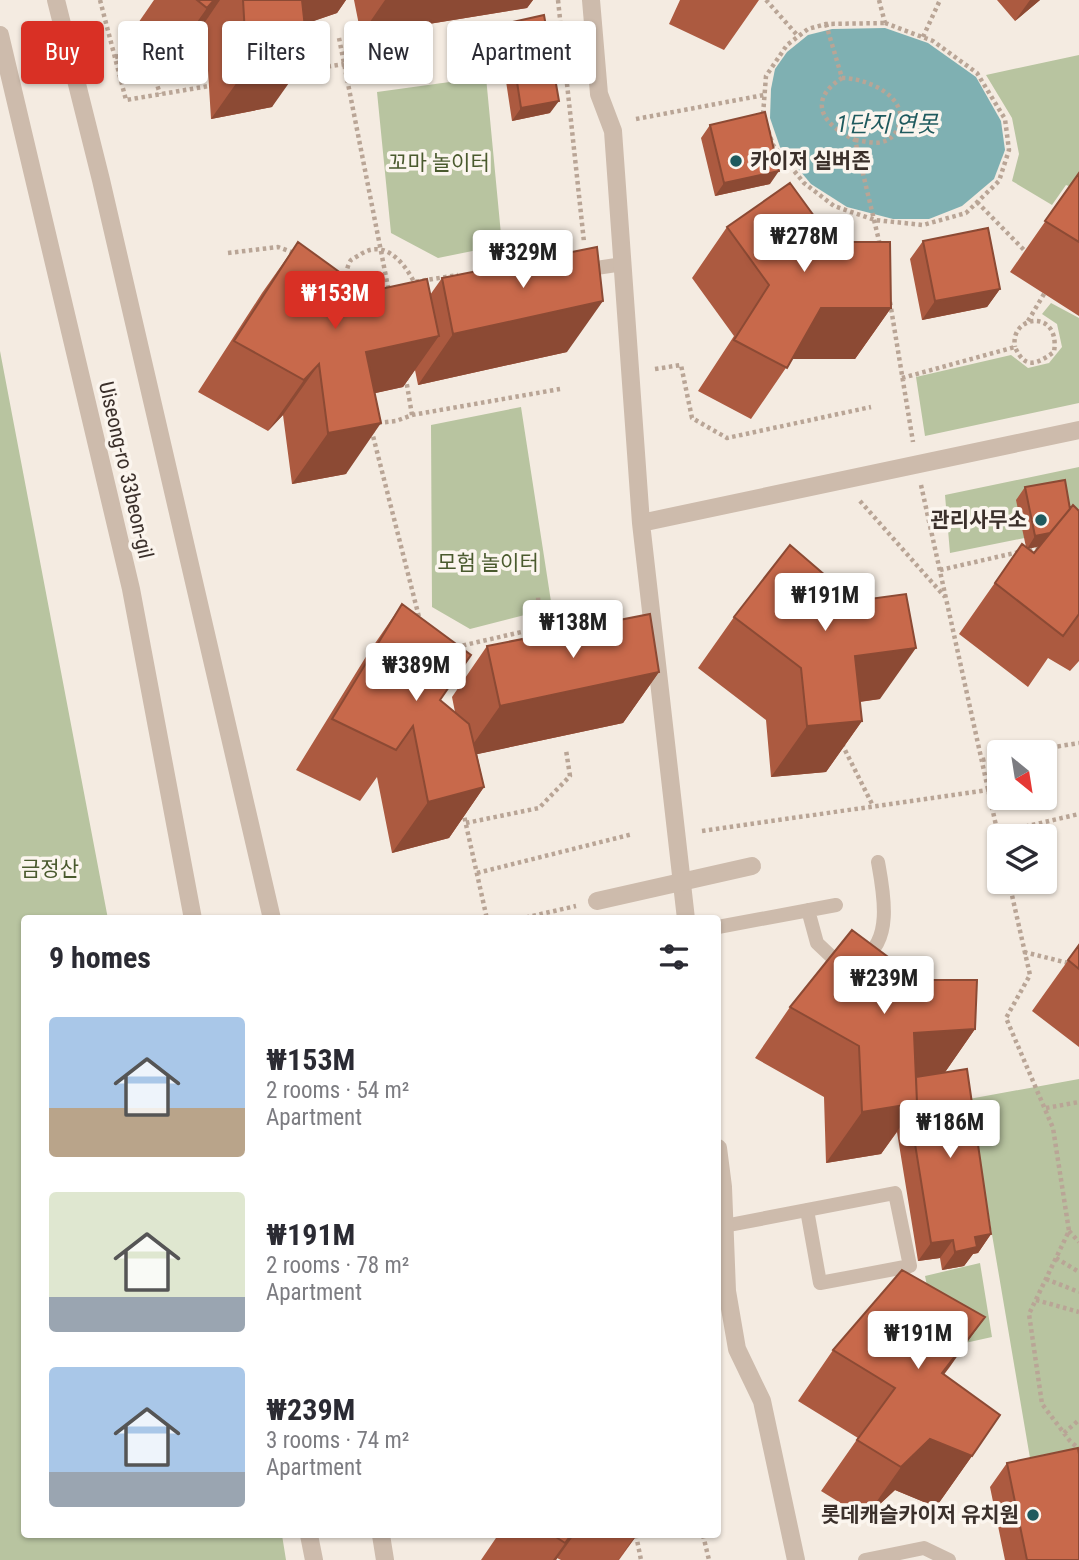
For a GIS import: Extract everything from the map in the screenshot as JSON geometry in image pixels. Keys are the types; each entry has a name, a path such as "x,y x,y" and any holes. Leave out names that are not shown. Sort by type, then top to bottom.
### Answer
{"street":[{"path":"56,0 104,194 271,915"},
{"path":"591,0 599,94 613,131 641,523 686,915"},
{"name":"Uiseong-ro 33beon-gil","path":"0,35 131,589 192,915"},
{"path":"641,523 1079,430"},
{"path":"597,901 752,866"},
{"path":"721,1171 727,1292 737,1349 762,1401 796,1560"},
{"path":"310,1538 314,1560"},
{"path":"381,1538 385,1560"}],"lane":[{"path":"569,272 623,264"},
{"path":"808,910 817,943 835,960 860,960 874,950 883,927 883,888 878,862"},
{"path":"721,926 836,905"},
{"path":"724,1226 895,1193 910,1266 820,1283 807,1210"},
{"path":"865,1560 924,1548 949,1560"}],"path":[{"path":"100,0 126,100 222,84"},
{"path":"558,0 584,242"},
{"path":"766,0 798,36"},
{"path":"879,0 885,23"},
{"path":"923,37 940,0"},
{"path":"885,23 933,41 977,73 1004,119 1009,150 999,181 966,213 923,225 874,218 834,206 804,183 773,145 763,115 766,76 787,45 798,36 808,29 827,26 885,23"},
{"path":"827,26 842,78"},
{"path":"330,66 344,64 339,38"},
{"path":"115,57 146,50 160,94"},
{"path":"842,78 860,80 889,95 902,119 890,139 880,143 855,139 832,127 824,118 823,97 829,88 842,78"},
{"path":"348,84 391,299"},
{"path":"636,119 764,95"},
{"path":"855,139 882,252"},
{"path":"977,202 1034,260"},
{"path":"228,253 278,247 301,256"},
{"path":"348,292 344,283 351,261 369,249 381,249 393,254 407,267 414,282 409,296"},
{"path":"335,270 346,275"},
{"path":"414,282 463,274"},
{"path":"1028,321 1042,321 1057,337 1054,352 1041,362 1031,364 1020,358 1013,338 1017,329 1028,321 1053,280"},
{"path":"888,290 916,465 987,785"},
{"path":"902,378 1015,347"},
{"path":"655,369 681,365 692,418 727,438 871,407"},
{"path":"406,379 412,415"},
{"path":"422,628 372,432 377,423 560,389"},
{"path":"860,501 946,597"},
{"path":"940,570 1054,544"},
{"path":"453,648 539,628 538,594"},
{"path":"839,737 873,806"},
{"path":"1057,747 1079,743"},
{"path":"466,824 539,808 570,776 566,750"},
{"path":"982,760 987,759"},
{"path":"702,831 987,790"},
{"path":"463,810 486,915"},
{"path":"1036,824 1079,814"},
{"path":"477,873 633,834"},
{"path":"1012,894 1030,975 1006,1017 1053,1128 1069,1231 1079,1242"},
{"path":"536,915 597,901"},
{"path":"1024,952 1079,964"},
{"path":"1045,1108 1079,1102"},
{"path":"1069,1231 1030,1314 1042,1404 1079,1449"},
{"path":"1056,1258 1079,1272"},
{"path":"1046,1279 1079,1292"},
{"path":"1036,1300 1079,1312"},
{"path":"1065,1433 1079,1420"},
{"path":"637,1538 641,1560"},
{"path":"704,1538 709,1560"}],"green space":[{"path":"1079,55 1079,190 1066,185 1052,205 1012,181 1019,154 1012,118 986,75"},
{"name":"꼬마 놀이터","path":"447,82 487,84 502,245 438,258 391,233 377,92"},
{"path":"1051,303 1079,318 1079,403 925,436 916,377 1011,355 1028,368 1049,363 1062,347 1057,324 1042,314"},
{"name":"금정산","path":"0,351 107,915 21,915 21,1538 282,1538 286,1560 0,1560"},
{"name":"모험 놀이터","path":"521,407 552,608 470,629 432,607 431,425"},
{"path":"1079,467 1079,527 950,553 945,495"},
{"path":"1079,1079 1079,1510 1031,1464 969,1099"},
{"path":"980,1263 992,1337 965,1343 933,1315 925,1276"}],"water":[{"name":"1단지 연못","path":"885,28 928,43 976,77 1001,121 1005,150 994,179 962,206 929,219 893,219 847,207 811,184 780,147 770,118 775,69 787,52 808,35 832,29"}],"building":[{"path":"197,0 214,0 207,8"},
{"path":"243,0 302,0 304,21 244,21"},
{"path":"544,15 545,21 517,21"},
{"path":"517,84 556,84 559,101 521,108"},
{"name":"카이저 실버존","path":"765,112 779,171 724,183 710,125"},
{"path":"1079,173 1079,242 1045,221"},
{"path":"790,183 833,242 890,242 891,308 821,308 787,368 734,340 769,285 727,227"},
{"path":"988,228 1000,289 935,301 923,241"},
{"path":"298,242 367,292 427,279 439,336 366,352 381,423 328,433 319,364 304,380 234,341"},
{"path":"597,247 603,301 453,334 442,278"},
{"path":"1065,480 1070,509 1050,533 1035,536 1025,487"},
{"path":"1073,505 1079,511 1079,614 1063,636 995,583 1022,544 1034,553"},
{"path":"790,545 855,601 906,594 916,648 855,656 862,721 807,726 801,668 734,617"},
{"path":"402,604 471,655 440,700 469,724 484,787 428,802 413,726 396,750 332,719"},
{"path":"650,614 659,672 500,706 487,646"},
{"path":"852,930 919,980 977,980 975,1029 914,1033 917,1103 862,1112 859,1046 790,1007"},
{"path":"1079,945 1079,969 1068,960"},
{"path":"967,1069 991,1234 975,1237 977,1247 955,1252 953,1240 931,1243 910,1113 917,1103 916,1077"},
{"path":"902,1270 985,1317 942,1373 1000,1415 972,1456 930,1439 901,1467 857,1440 895,1388 833,1350"},
{"name":"롯데캐슬카이저 유치원","path":"1078,1448 1079,1560 1027,1560 1007,1463"}],"place":[{"name":"카이저 실버존","path":"736,161"},
{"name":"관리사무소","path":"1041,520"},
{"name":"롯데캐슬카이저 유치원","path":"1033,1515"}]}
